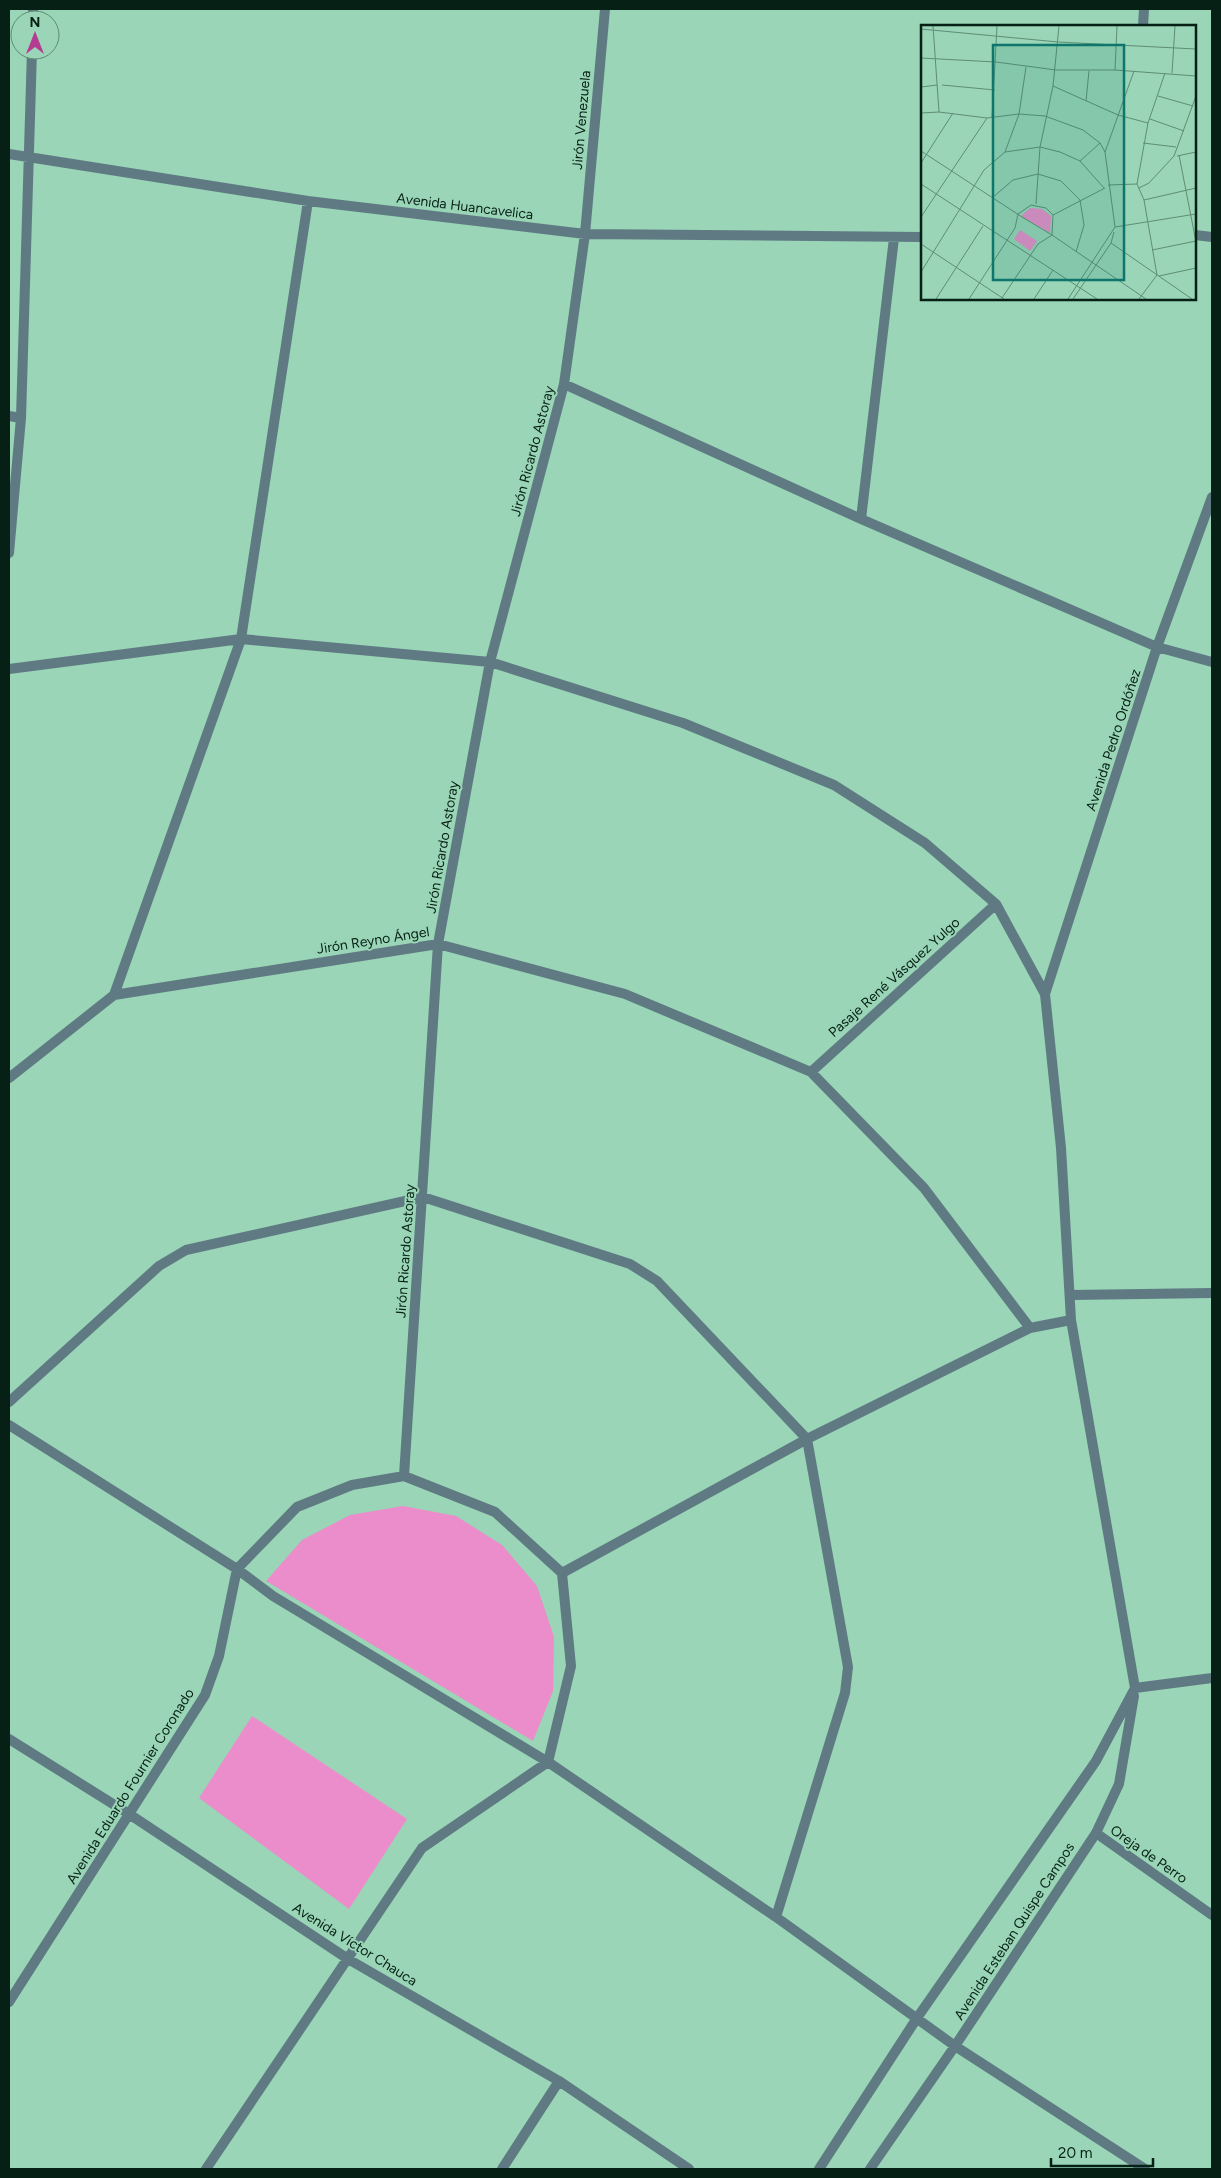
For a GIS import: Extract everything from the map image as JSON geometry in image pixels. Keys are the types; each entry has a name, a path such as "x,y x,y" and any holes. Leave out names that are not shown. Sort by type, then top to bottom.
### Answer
{"street":[{"name":"Jirón Venezuela","path":"585,234 605,9"},
{"path":"1143,25 1144,9"},
{"path":"9,553 21,418 32,60"},
{"name":"Avenida Huancavelica","path":"9,154 308,201 585,234 921,238"},
{"path":"114,995 241,639 308,201"},
{"name":"Jirón Ricardo Astoray","path":"404,1476 438,944 490,662 564,384 585,234"},
{"path":"1196,236 1212,237"},
{"path":"861,519 894,238"},
{"path":"564,384 861,519 1157,647 1212,662"},
{"path":"9,416 21,418"},
{"name":"Avenida Pedro Ordóñez","path":"1045,994 1157,647 1212,498"},
{"path":"9,669 241,639 490,662 683,723 834,785 925,843 996,904 1045,994"},
{"name":"Pasaje René Vásquez Yulgo","path":"810,1072 996,904"},
{"name":"Jirón Reyno Ángel","path":"9,1078 114,995 438,944 626,994 810,1072"},
{"name":"Avenida Esteban Quispe Campos","path":"870,2169 955,2046 1096,1833 1119,1784 1135,1688 1071,1320 1061,1148 1045,994"},
{"path":"810,1072 924,1188 1030,1328"},
{"path":"9,1402 159,1266 186,1250 423,1197 630,1264 657,1281 807,1439 848,1668 845,1693 776,1917"},
{"path":"1071,1295 1212,1292"},
{"path":"562,1573 807,1439 1030,1328 1071,1320"},
{"path":"9,1425 237,1569 273,1596 548,1762 776,1917 955,2046 1145,2169"},
{"path":"206,2169 422,1848 548,1762 571,1666 562,1573 495,1512 404,1476 352,1485 297,1507 237,1569"},
{"name":"Avenida Eduardo Fournier Coronado","path":"9,2002 205,1695 220,1656 237,1569"},
{"path":"819,2169 916,2018 1096,1761 1135,1688 1212,1678"},
{"name":"Avenida Víctor Chauca","path":"9,1739 129,1814 348,1959 559,2081 689,2169"},
{"name":"Oreja de Perro","path":"1096,1833 1212,1915"},
{"path":"502,2169 559,2081"}],"shaded area":[{"path":"403,1506 456,1516 502,1545 537,1586 554,1637 553,1691 533,1741 266,1581 302,1540 350,1515"},
{"path":"252,1716 407,1819 349,1909 199,1798"}]}
